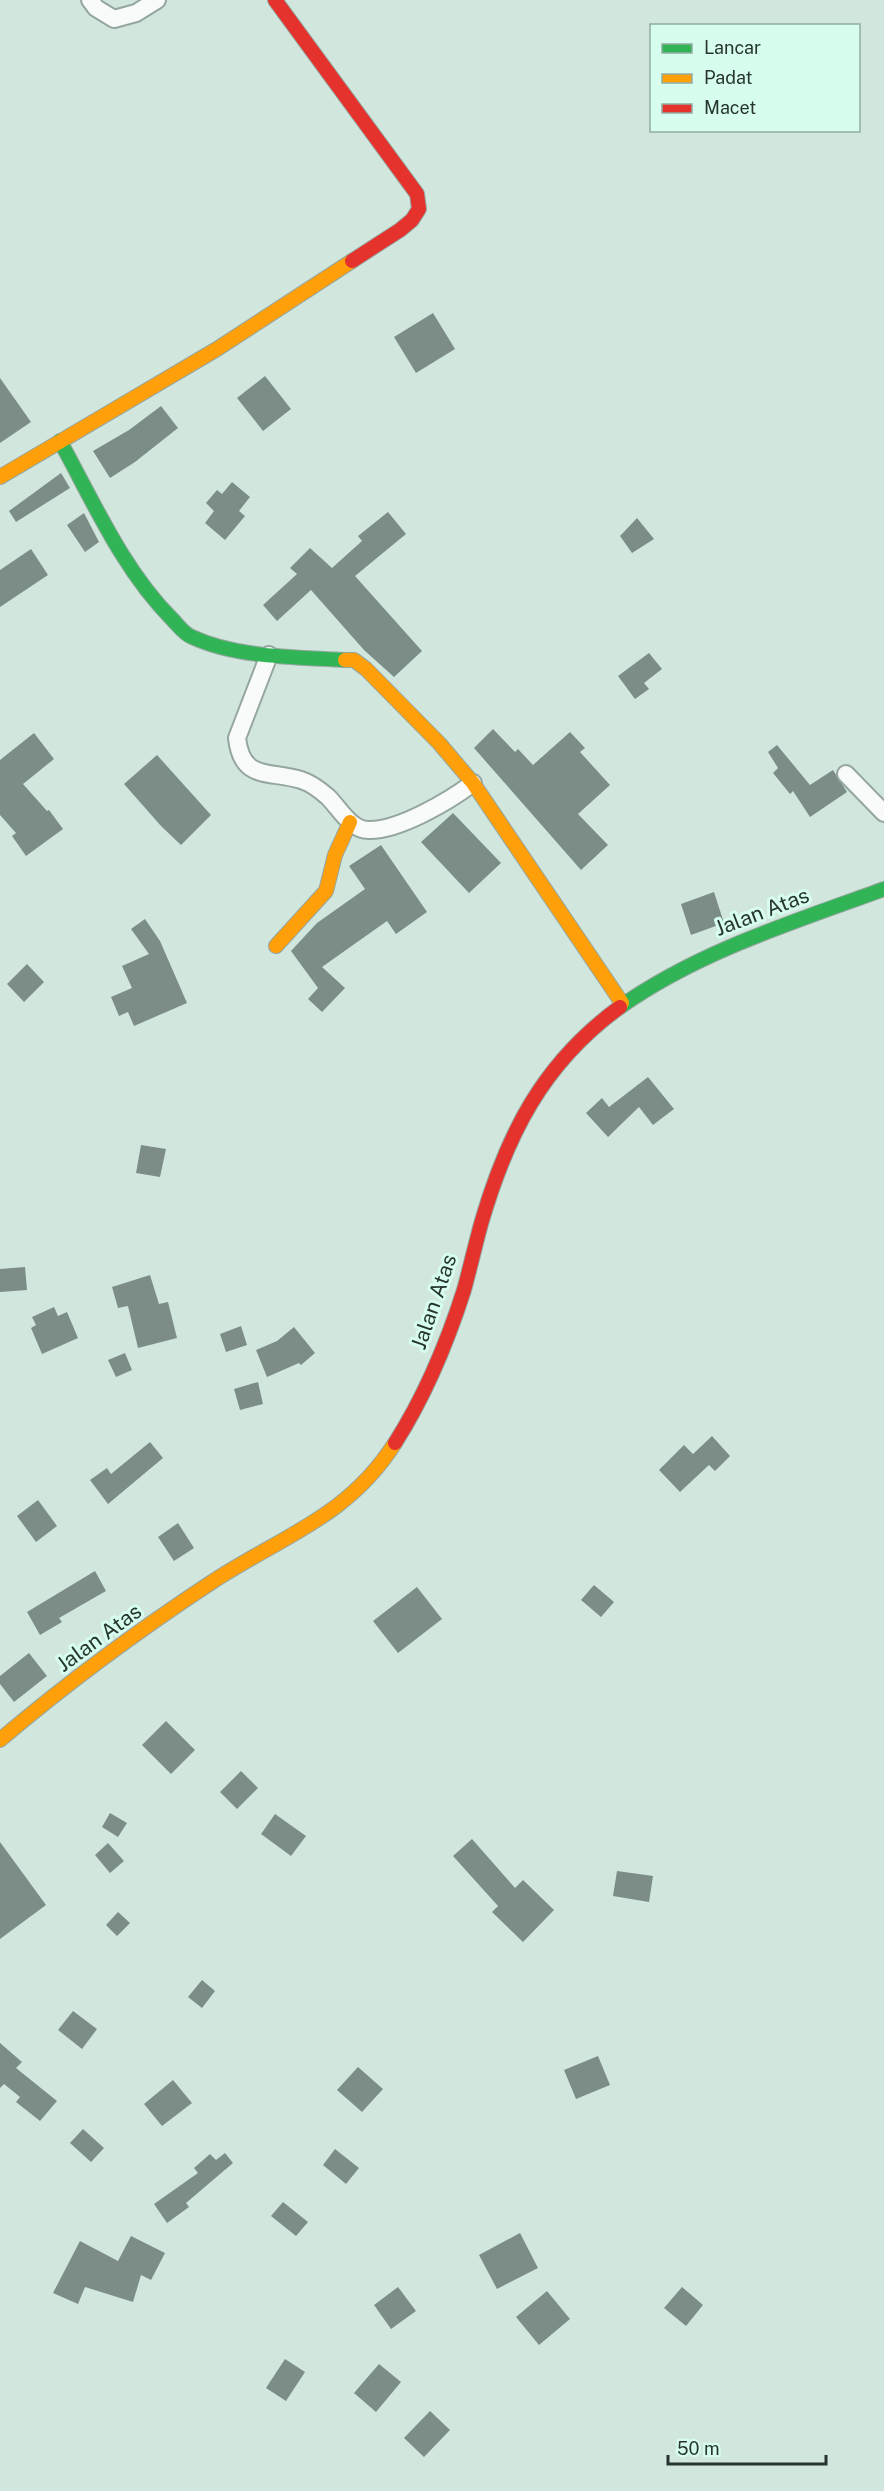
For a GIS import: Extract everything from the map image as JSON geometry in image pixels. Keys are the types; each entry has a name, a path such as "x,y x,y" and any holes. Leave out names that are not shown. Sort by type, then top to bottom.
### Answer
{"street":[{"path":"90,0 96,8 114,19 136,13 157,0"},
{"path":"0,477 227,343 400,230 412,220 419,209 417,194 407,178 275,0"},
{"path":"60,441 126,559 144,586 189,636 219,648 268,655 354,660 366,669 424,727 473,783 622,1003"},
{"path":"268,655 237,738 242,759 249,767 260,772 303,780 315,786 350,822 368,831 383,828 448,802 473,783"},
{"path":"846,774 884,813"},
{"path":"276,946 326,891 335,855 350,822"},
{"name":"Jalan Atas","path":"0,1740 96,1665 182,1604 241,1564 323,1517 355,1493 375,1471 400,1436 417,1405 450,1328 465,1288 483,1218 518,1122 531,1099 563,1057 589,1029 622,1003 717,952 884,889"}],"building":[{"path":"433,313 455,349 416,373 394,337"},
{"path":"265,376 291,409 263,431 237,398"},
{"path":"0,378 31,422 0,443"},
{"path":"161,406 178,428 135,462 110,478 93,451 129,430"},
{"path":"61,473 70,488 16,522 9,511"},
{"path":"232,482 250,497 239,511 245,516 225,540 205,523 214,511 206,503 217,490 222,494"},
{"path":"388,512 406,534 355,576 422,651 394,677 364,650 311,590 277,621 263,605 297,574 290,568 310,548 332,568 362,541 358,536"},
{"path":"84,513 99,542 85,552 67,525"},
{"path":"637,518 654,539 632,553 620,536"},
{"path":"31,549 48,575 0,607 0,570"},
{"path":"649,653 662,669 644,683 649,689 635,699 618,676"},
{"path":"493,729 515,752 518,749 533,765 570,732 585,748 580,752 610,785 578,814 608,845 581,870 474,748"},
{"path":"34,733 54,759 23,784 47,811 49,810 63,829 26,856 12,836 16,833 0,815 0,760"},
{"path":"777,745 810,785 833,770 847,792 810,817 793,791 790,794 773,773 778,768 768,752"},
{"path":"157,755 211,815 181,845 124,784"},
{"path":"453,813 501,863 469,893 421,842"},
{"path":"381,845 427,912 396,934 387,921 322,967 345,988 322,1012 308,999 318,988 291,951 317,923 365,889 349,866"},
{"path":"714,892 724,923 691,935 681,904"},
{"path":"145,919 160,941 187,1003 134,1026 128,1012 119,1016 111,997 132,988 122,966 149,954 131,929"},
{"path":"27,964 44,982 24,1002 7,984"},
{"path":"648,1077 674,1109 653,1125 639,1107 608,1137 586,1113 602,1098 609,1107"},
{"path":"141,1145 166,1149 160,1177 136,1173"},
{"path":"25,1267 27,1290 0,1292 0,1269"},
{"path":"150,1275 159,1304 168,1302 177,1338 138,1348 128,1306 118,1308 112,1287"},
{"path":"54,1307 58,1316 67,1312 78,1338 42,1354 31,1328 36,1325 32,1317"},
{"path":"241,1326 247,1345 226,1352 220,1334"},
{"path":"294,1327 315,1353 301,1365 299,1363 267,1377 256,1350 277,1341"},
{"path":"125,1353 132,1370 116,1377 108,1360"},
{"path":"258,1382 263,1404 240,1410 234,1389"},
{"path":"712,1436 730,1456 715,1471 709,1465 680,1492 659,1470 684,1445 693,1454"},
{"path":"150,1442 163,1458 108,1504 90,1480 107,1468 111,1474"},
{"path":"38,1500 57,1526 36,1542 17,1516"},
{"path":"178,1523 194,1548 174,1561 158,1537"},
{"path":"95,1571 106,1591 59,1618 62,1622 40,1635 27,1612"},
{"path":"594,1585 614,1602 601,1617 581,1600"},
{"path":"417,1587 442,1619 398,1653 373,1621"},
{"path":"29,1653 47,1676 14,1702 0,1684 0,1676"},
{"path":"166,1721 195,1750 171,1774 142,1745"},
{"path":"241,1771 258,1788 237,1809 220,1792"},
{"path":"110,1813 127,1823 118,1837 102,1827"},
{"path":"275,1814 306,1836 291,1856 261,1834"},
{"path":"472,1839 515,1888 523,1880 554,1910 523,1942 492,1912 498,1906 453,1856"},
{"path":"0,1842 46,1905 0,1939"},
{"path":"108,1843 124,1861 110,1873 95,1855"},
{"path":"617,1871 653,1876 649,1902 613,1896"},
{"path":"118,1912 130,1923 117,1936 106,1925"},
{"path":"202,1980 215,1991 202,2008 188,1997"},
{"path":"73,2011 97,2029 82,2049 58,2030"},
{"path":"0,2043 22,2062 16,2068 57,2101 40,2121 16,2102 20,2097 4,2084 0,2088"},
{"path":"598,2056 610,2085 576,2099 564,2070"},
{"path":"358,2067 383,2089 362,2112 337,2090"},
{"path":"173,2080 192,2103 162,2126 144,2104"},
{"path":"83,2129 104,2148 91,2162 70,2143"},
{"path":"335,2149 359,2168 346,2184 323,2165"},
{"path":"225,2153 233,2163 186,2203 189,2207 167,2223 154,2204 198,2173 194,2168 210,2154 216,2160"},
{"path":"283,2202 308,2222 296,2236 271,2216"},
{"path":"520,2233 538,2268 497,2289 479,2255"},
{"path":"131,2236 165,2253 151,2280 141,2275 133,2302 85,2287 78,2304 53,2293 80,2241 118,2261"},
{"path":"398,2287 416,2311 391,2329 374,2305"},
{"path":"682,2287 703,2305 686,2326 664,2308"},
{"path":"547,2291 570,2319 539,2345 516,2317"},
{"path":"285,2359 305,2372 286,2401 266,2388"},
{"path":"379,2364 401,2382 376,2412 354,2393"},
{"path":"430,2411 450,2430 424,2457 404,2438"}],"traffic: fast":[{"path":"60,441 97,511 138,579 186,634 210,644 248,653 345,660"},
{"path":"620,1007 650,987 748,939 884,889"}],"traffic: slow":[{"path":"0,477 217,349 352,261"},
{"path":"345,660 354,660 366,669 439,743 473,783 622,1003"},
{"path":"276,946 326,891 335,855 350,822"},
{"path":"0,1740 77,1678 158,1619 212,1582 335,1507 377,1468 395,1443"}],"traffic: jam":[{"path":"275,0 417,194 419,209 412,220 352,261"},
{"path":"395,1443 426,1388 450,1330 464,1290 491,1191 516,1131 531,1103 569,1052 620,1007"}]}
